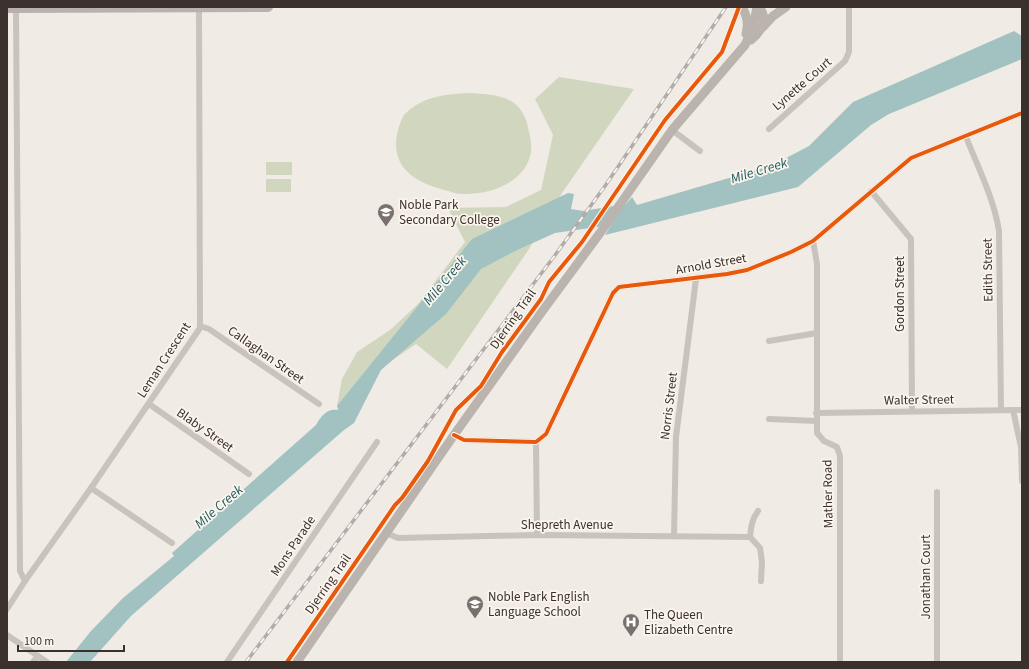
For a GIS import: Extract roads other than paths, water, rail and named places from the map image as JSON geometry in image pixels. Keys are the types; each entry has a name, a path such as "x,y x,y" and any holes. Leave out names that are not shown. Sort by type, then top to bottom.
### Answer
{"main road":[{"path":"11,8 268,7"},
{"path":"742,7 748,25 743,47"},
{"path":"743,47 754,26 758,7"},
{"path":"758,7 763,12 764,19 759,32"},
{"path":"297,662 454,435 540,313 600,233 672,130 743,47 773,16 786,7"}],"street":[{"name":"Leman Crescent","path":"7,609 149,404 197,333 200,326 199,7"},
{"name":"Lynette Court","path":"769,129 845,61 849,52 849,7"},
{"path":"11,8 20,571 25,581"},
{"name":"Arnold Street","path":"536,442 546,434 613,294 619,287 696,279 747,270 791,252 813,241 911,158 1022,114"},
{"path":"672,130 700,151"},
{"name":"Edith Street","path":"966,137 992,202 997,217 999,231 1001,410"},
{"name":"Gordon Street","path":"871,191 910,239 912,411"},
{"name":"Mather Road","path":"813,241 817,264 817,433 824,441 837,447 840,456 840,662"},
{"name":"Norris Street","path":"674,536 676,437 696,279"},
{"name":"Callaghan Street","path":"200,326 209,329 319,404"},
{"path":"769,341 817,333"},
{"name":"Blaby Street","path":"149,404 249,474"},
{"path":"1013,410 1021,447 1022,481"},
{"name":"Walter Street","path":"816,413 1022,410"},
{"path":"769,420 817,420"},
{"path":"454,435 464,440 536,442 537,535"},
{"name":"Mons Parade","path":"227,662 378,442"},
{"path":"91,488 172,543"},
{"name":"Jonathan Court","path":"937,492 937,662"},
{"path":"758,511 750,528 750,537 760,548 762,562 761,581"},
{"name":"Shepreth Avenue","path":"386,533 398,538 537,535 750,537"},
{"path":"7,634 47,662"},
{"path":"33,662 38,656"}],"water":[{"name":"Mile Creek","path":"1014,31 1022,36 1022,59 889,114 871,125 798,187 605,235 611,225 555,233 515,251 481,269 446,314 381,370 354,423 344,430 131,616 90,662 66,662 91,631 123,598 174,556 172,553 316,425 325,413 331,410 338,410 337,406 472,239 568,193 574,194 571,209 583,211 626,204 632,197 637,205 773,165 809,146 853,102"}],"railway":[{"path":"246,662 553,258 605,186 726,7"}],"place":[{"name":"Noble Park Secondary College","path":"386,227"},
{"name":"Noble Park English Language School","path":"475,619"},
{"name":"The Queen Elizabeth Centre","path":"631,637"}]}
